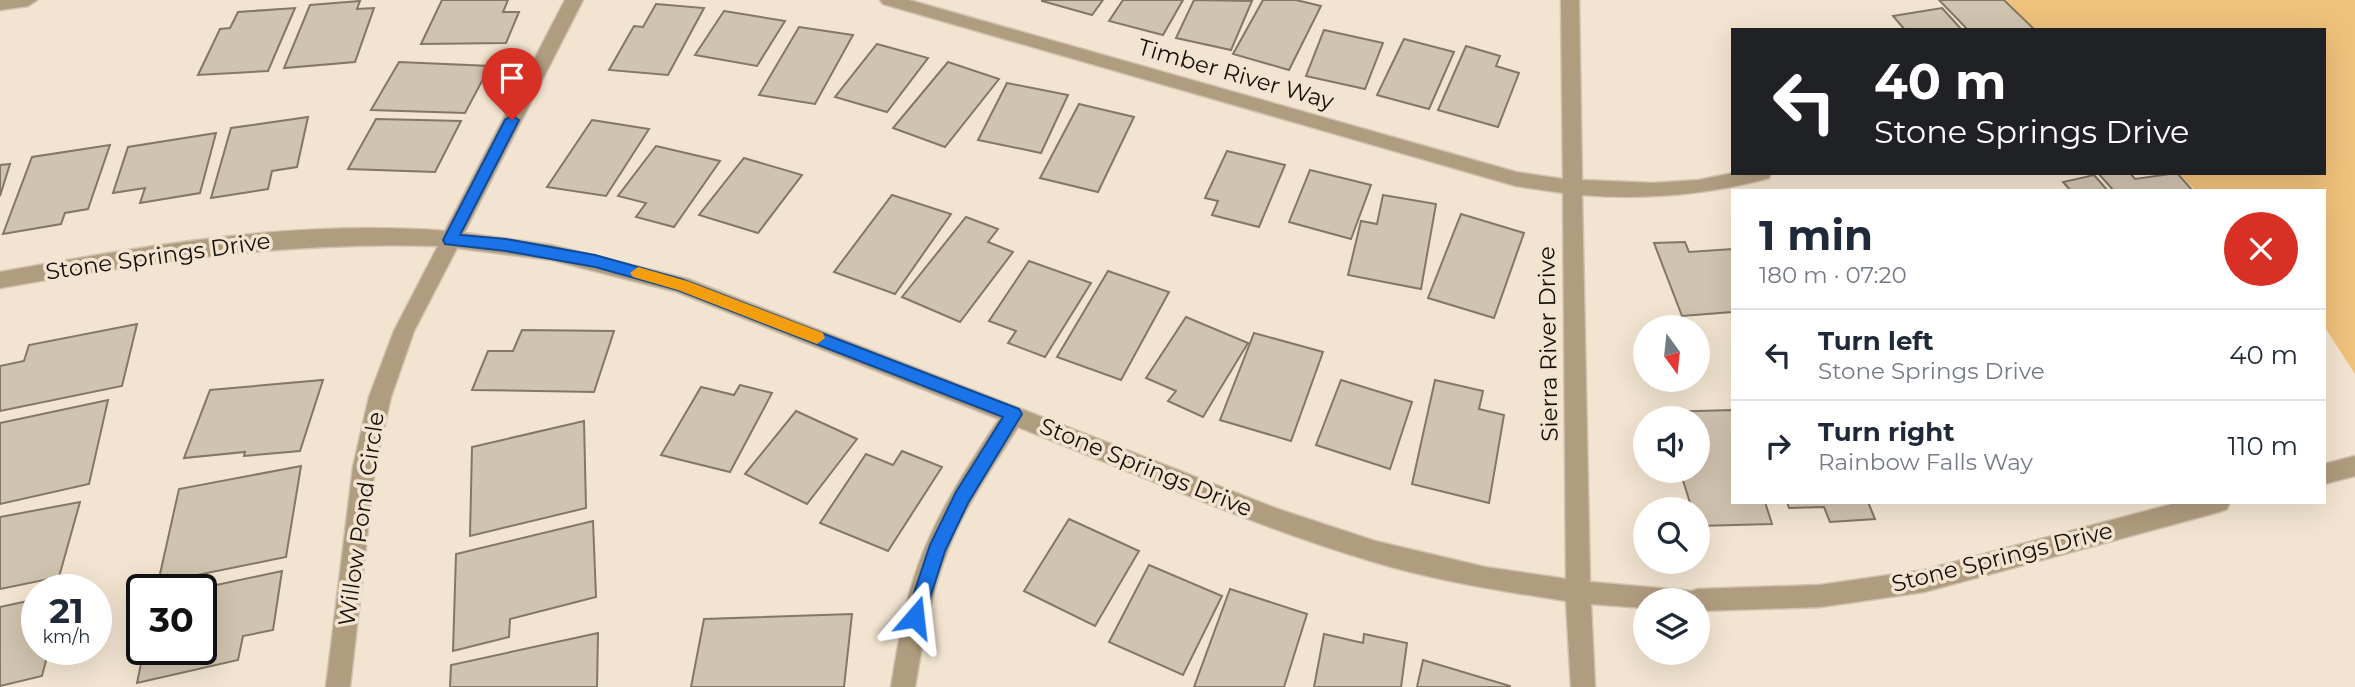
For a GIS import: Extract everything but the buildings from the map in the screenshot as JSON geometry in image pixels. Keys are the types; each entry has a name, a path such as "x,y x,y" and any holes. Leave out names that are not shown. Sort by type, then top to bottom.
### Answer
{"street":[{"path":"0,4 28,0"},
{"name":"Willow Pond Circle","path":"338,687 364,467 380,397 404,331 574,0"},
{"name":"Timber River Way","path":"889,0 1516,179 1572,188 1641,191 1701,186 1753,175"},
{"name":"Sierra River Drive","path":"1570,0 1578,592 1583,687"},
{"name":"Stone Springs Drive","path":"0,279 165,250 284,238 381,236 450,240 506,245 595,261 681,285 1272,517 1375,552 1485,578 1578,592 1633,596"},
{"path":"903,687 915,617 936,550 962,497 1013,414"},
{"path":"2326,473 2355,466"},
{"name":"Stone Springs Drive","path":"1710,600 1820,596 1924,581 2212,504"}],"shaded area":[{"path":"2006,0 2355,0 2355,374 2326,329 2326,189 2194,189 2180,175 2326,175 2326,28 2033,28"}],"slow traffic":[{"path":"638,273 681,285 817,338"}],"route":[{"path":"512,120 450,240 506,245 595,261 681,285 1013,414 962,497 936,550 915,617"}]}
